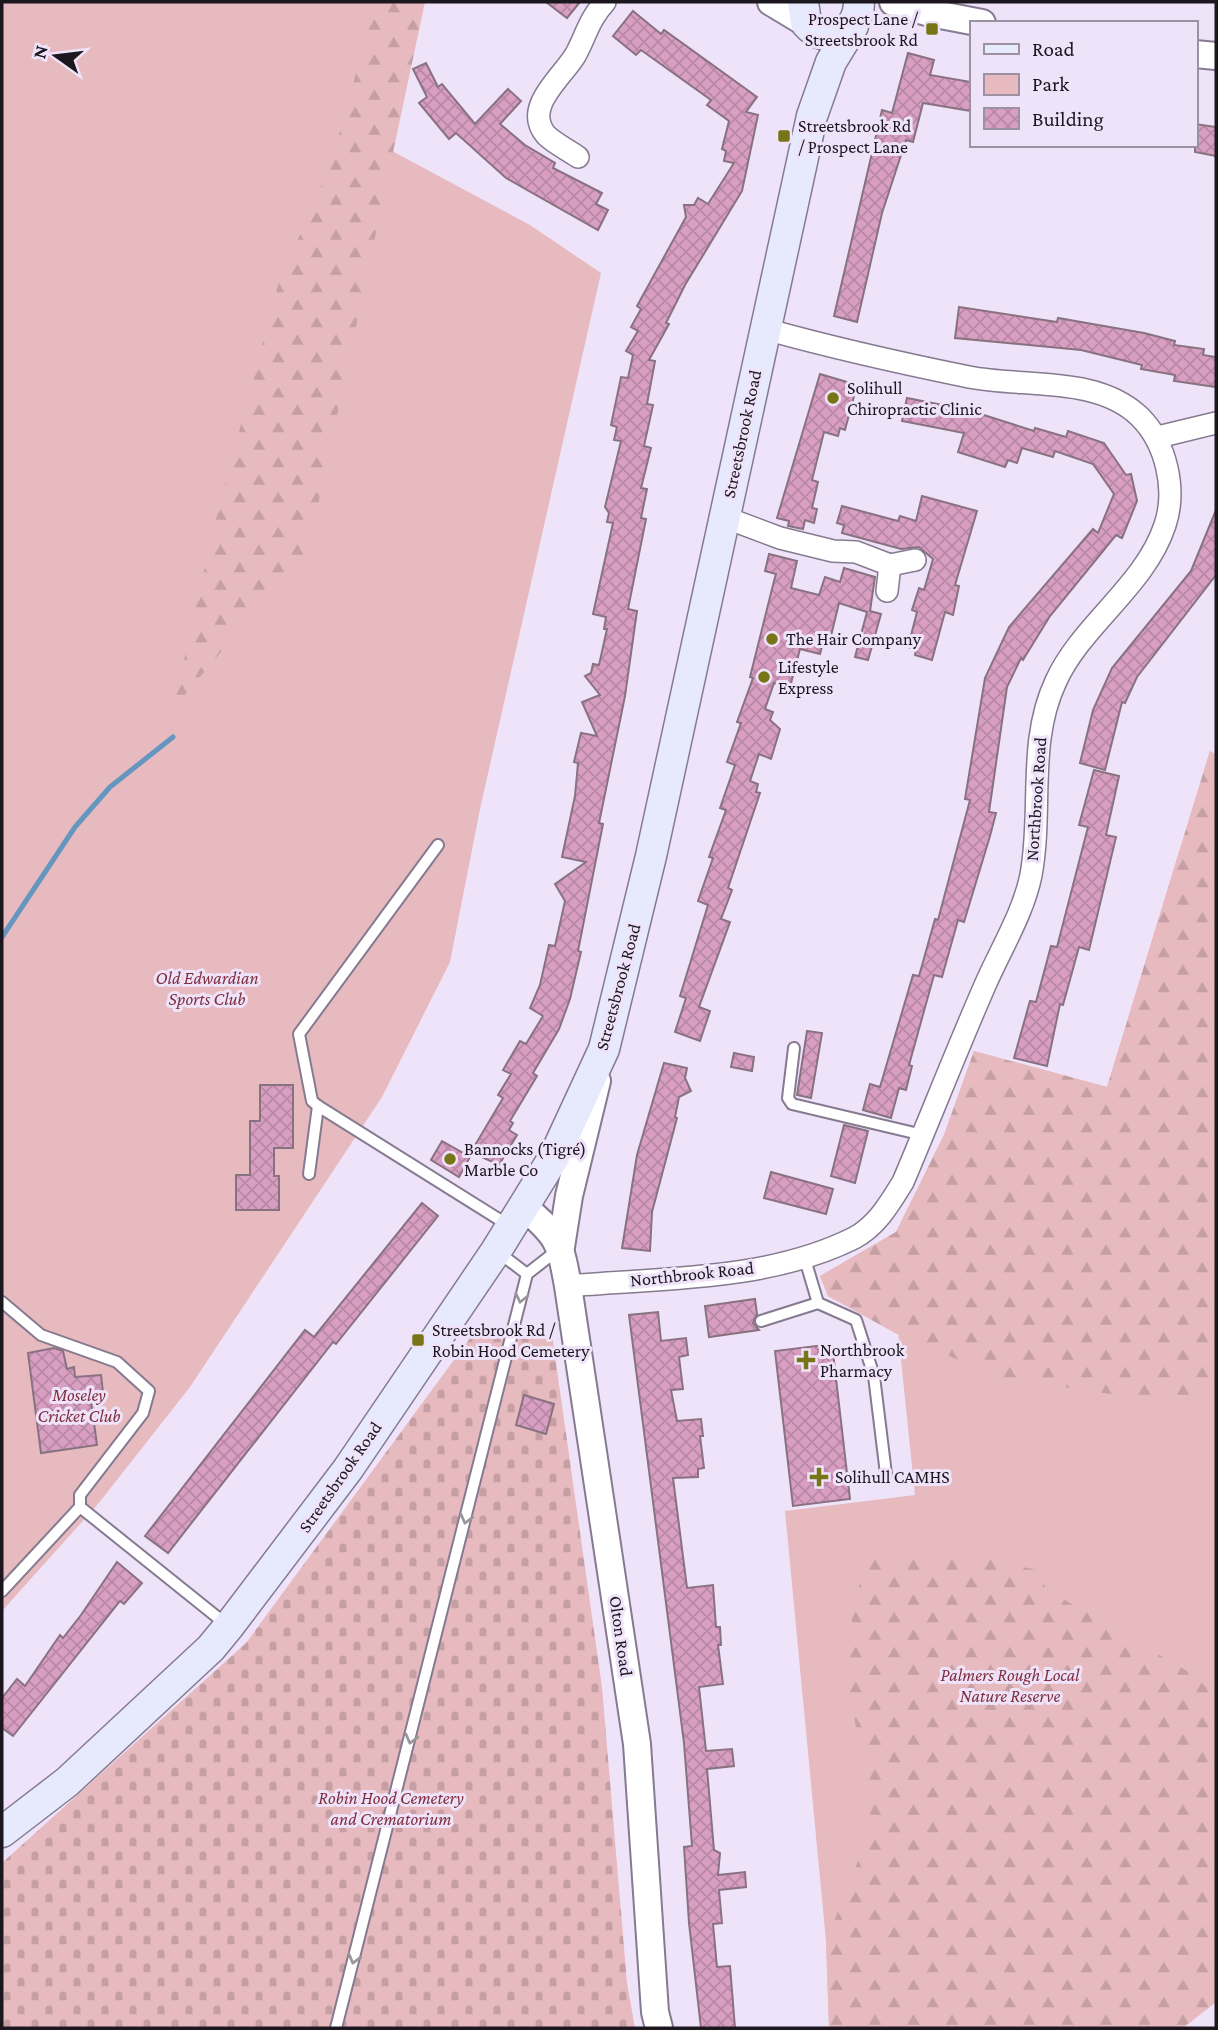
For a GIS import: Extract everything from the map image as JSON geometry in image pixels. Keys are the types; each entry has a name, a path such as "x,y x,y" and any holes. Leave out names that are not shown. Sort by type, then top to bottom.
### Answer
{"main road":[{"path":"807,18 837,34 857,14"},
{"name":"Streetsbrook Road","path":"2,1832 67,1782 211,1648 229,1626 348,1469 510,1228 554,1157 604,1049 651,856 812,116 831,62 857,14"},
{"name":"Streetsbrook Road","path":"807,18 812,116"}],"street":[{"path":"578,157 547,135 540,124 540,104 576,54 585,30 605,2"},
{"path":"771,2 807,18"},
{"path":"893,2 972,21"},
{"path":"857,14 930,13"},
{"path":"1197,54 1216,56"},
{"path":"765,329 851,353 974,378 1081,388 1123,404 1158,437 1216,423"},
{"name":"Northbrook Road","path":"568,1286 743,1271 804,1256 855,1237 884,1213 903,1182 1030,877 1038,741 1045,709 1056,680 1144,564 1165,525 1169,486 1158,437"},
{"path":"724,517 780,538 833,551 856,552 890,565 915,561"},
{"path":"887,591 890,565"},
{"name":"Olton Road","path":"604,1049 569,1196 561,1247 637,1744 655,2012 660,2028"},
{"name":"Olton Road","path":"510,1228 551,1231 561,1247"}],"lane":[{"path":"336,2028 527,1274 510,1228 312,1101 299,1034 438,845"},
{"path":"794,1048 788,1098 792,1104 923,1135"},
{"path":"309,1174 318,1107"},
{"path":"527,1274 561,1247"},
{"path":"804,1256 818,1303"},
{"path":"2,1302 41,1335 117,1362 149,1391 143,1413 80,1495 80,1507 2,1591"},
{"path":"761,1321 818,1303 856,1320 874,1377 886,1474"},
{"path":"80,1507 229,1626"}],"green space":[{"path":"2,2 424,2 363,126 392,151 530,225 601,273 480,809 450,962 382,1097 190,1387 98,1504 2,1611"},
{"path":"374,2 425,2 309,547 173,709 214,526 278,285 322,184 345,116"},
{"name":"Palmers Rough Local Nature Reserve","path":"1210,751 1216,755 1216,2002 1183,2028 829,2028 826,1941 785,1511 915,1495 898,1331 828,1296 820,1276 896,1232 944,1135 974,1051 1107,1087"},
{"path":"1210,751 1216,755 1216,1371 1186,1405 1001,1378 895,1333 828,1296 820,1276 896,1232 944,1135 974,1051 1107,1087"},
{"name":"Robin Hood Cemetery and Crematorium","path":"473,1334 552,1335 602,1687 627,1983 635,2028 2,2028 2,1863 246,1643"},
{"path":"872,1553 963,1554 1037,1570 1046,1589 1194,1675 1216,1697 1216,2002 1182,2028 829,2028 826,1941 872,1826 847,1672 854,1600"}],"building":[{"path":"546,2 580,2 567,18"},
{"path":"633,11 661,34 664,30 757,97 746,112 758,115 742,191 685,285 666,323 669,324 649,360 655,361 647,404 653,405 644,446 651,448 641,488 647,489 641,518 646,519 628,609 637,611 625,696 599,823 603,824 578,951 581,952 570,999 559,1029 533,1073 537,1076 510,1121 513,1123 509,1130 517,1135 499,1165 471,1152 503,1098 498,1095 511,1074 503,1070 520,1041 526,1044 543,1016 530,1008 540,985 549,945 555,946 565,901 555,884 586,862 562,857 575,796 578,763 574,762 581,733 597,736 582,702 600,695 585,676 591,673 593,664 599,665 607,629 604,629 606,617 593,614 613,523 607,522 609,513 605,507 621,441 614,440 617,427 611,425 621,377 628,378 633,355 626,351 638,331 631,327 641,309 637,306 686,217 684,205 694,205 698,198 708,204 734,163 724,161 726,151 722,149 729,121 707,105 711,100 641,50 636,55 613,36"},
{"path":"908,53 934,60 930,75 970,82 970,111 923,103 913,142 906,140 882,213 857,322 834,316 882,110 892,113"},
{"path":"426,63 438,87 442,84 475,124 508,89 521,101 500,124 525,145 555,163 553,168 602,193 596,204 608,210 598,230 506,178 456,133 449,139 419,103 427,97 413,69"},
{"path":"1197,124 1216,127 1216,156 1195,152"},
{"path":"959,307 1057,322 1058,318 1144,333 1175,341 1174,345 1204,349 1203,355 1216,357 1216,387 1174,381 1175,375 1141,369 1142,365 1081,350 955,338"},
{"path":"820,374 857,385 845,430 840,428 838,436 824,432 812,480 818,482 812,508 817,509 814,523 805,520 803,529 788,526 789,521 777,518"},
{"path":"907,398 968,410 1034,431 1035,428 1066,437 1068,431 1104,443 1126,475 1131,474 1137,501 1122,538 1116,535 1050,616 1023,660 1021,658 1007,687 989,812 996,813 990,836 964,922 958,920 942,977 934,975 909,1065 912,1066 906,1090 899,1088 891,1118 863,1110 870,1084 880,1087 913,975 919,976 935,919 938,920 970,800 965,799 985,678 1009,627 1093,529 1098,533 1114,494 1093,464 1055,451 1053,457 1022,448 1017,463 1008,460 1005,467 958,452 964,433 902,421"},
{"path":"922,496 977,511 955,585 959,586 953,615 945,612 932,660 915,655 916,650 908,647 917,612 912,610 919,588 924,590 933,559 919,547 901,549 842,533 844,525 837,523 842,506 898,521 900,516 916,521"},
{"path":"1216,510 1216,575 1137,677 1125,703 1122,702 1105,770 1080,763 1093,710 1112,668 1191,571"},
{"path":"769,554 797,561 791,588 819,595 825,577 840,582 844,568 875,577 870,611 881,614 868,660 855,657 867,612 839,603 830,640 824,639 820,654 800,649 790,687 774,683 765,709 773,712 770,720 780,729 771,759 759,754 750,781 758,784 756,792 760,793 728,888 732,890 721,919 730,922 699,1007 710,1011 700,1041 675,1032 686,998 680,996 708,905 698,901 713,858 709,857 726,810 720,808 735,765 727,762 741,723 737,722 753,678 750,677 776,574 765,571"},
{"path":"1094,770 1119,776 1106,835 1116,837 1089,950 1079,947 1063,1005 1060,1004 1047,1066 1014,1058 1030,1001 1036,1002 1051,946 1057,947 1088,827 1079,825"},
{"path":"807,1031 822,1033 811,1098 797,1095"},
{"path":"734,1053 754,1057 752,1071 731,1067"},
{"path":"664,1063 687,1068 685,1078 691,1091 679,1097 677,1118 652,1212 650,1251 622,1248 637,1155"},
{"path":"260,1085 293,1085 293,1148 274,1148 274,1176 279,1176 279,1210 236,1210 236,1175 250,1175 250,1121 260,1121"},
{"path":"844,1125 868,1131 855,1183 831,1176"},
{"name":"Bannocks (Tigré) Marble Co","path":"442,1141 470,1157 459,1177 431,1160"},
{"path":"771,1172 833,1189 826,1214 764,1198"},
{"path":"422,1203 438,1216 336,1344 333,1342 168,1553 145,1536 305,1330 314,1337"},
{"path":"755,1299 757,1314 753,1323 759,1330 709,1337 705,1306"},
{"path":"658,1312 661,1341 686,1338 688,1355 679,1357 683,1389 671,1390 677,1421 701,1419 703,1436 700,1436 704,1468 698,1469 698,1477 673,1478 687,1588 713,1585 716,1627 720,1627 721,1645 718,1645 723,1684 699,1687 706,1751 732,1749 734,1766 707,1769 714,1850 720,1853 718,1875 745,1872 746,1887 719,1890 722,1923 713,1924 717,1967 730,1966 735,2028 701,2028 689,1923 684,1847 692,1846 684,1743 629,1315"},
{"path":"832,1344 850,1499 793,1506 775,1351"},
{"path":"54,1348 63,1351 67,1369 74,1367 75,1377 101,1375 104,1401 91,1401 97,1445 41,1453 28,1353"},
{"path":"524,1395 554,1404 546,1434 516,1425"},
{"path":"117,1562 142,1583 124,1604 120,1601 13,1736 2,1728 2,1698 17,1679 25,1686 60,1635 63,1638 81,1615"}],"waterway":[{"path":"2,937 75,827 110,787 173,737"}],"place":[{"name":"Prospect Lane / Streetsbrook Rd","path":"932,29"},
{"name":"Streetsbrook Rd / Prospect Lane","path":"784,136"},
{"name":"Solihull Chiropractic Clinic","path":"833,398"},
{"name":"The Hair Company","path":"772,639"},
{"name":"Lifestyle Express","path":"764,677"},
{"name":"Bannocks (Tigré) Marble Co","path":"450,1159"},
{"name":"Streetsbrook Rd / Robin Hood Cemetery","path":"418,1340"},
{"name":"Northbrook Pharmacy","path":"806,1360"},
{"name":"Solihull CAMHS","path":"819,1477"}],"park label":[{"name":"Old Edwardian Sports Club","path":"207,988"},
{"name":"Moseley Cricket Club","path":"79,1405"}]}
